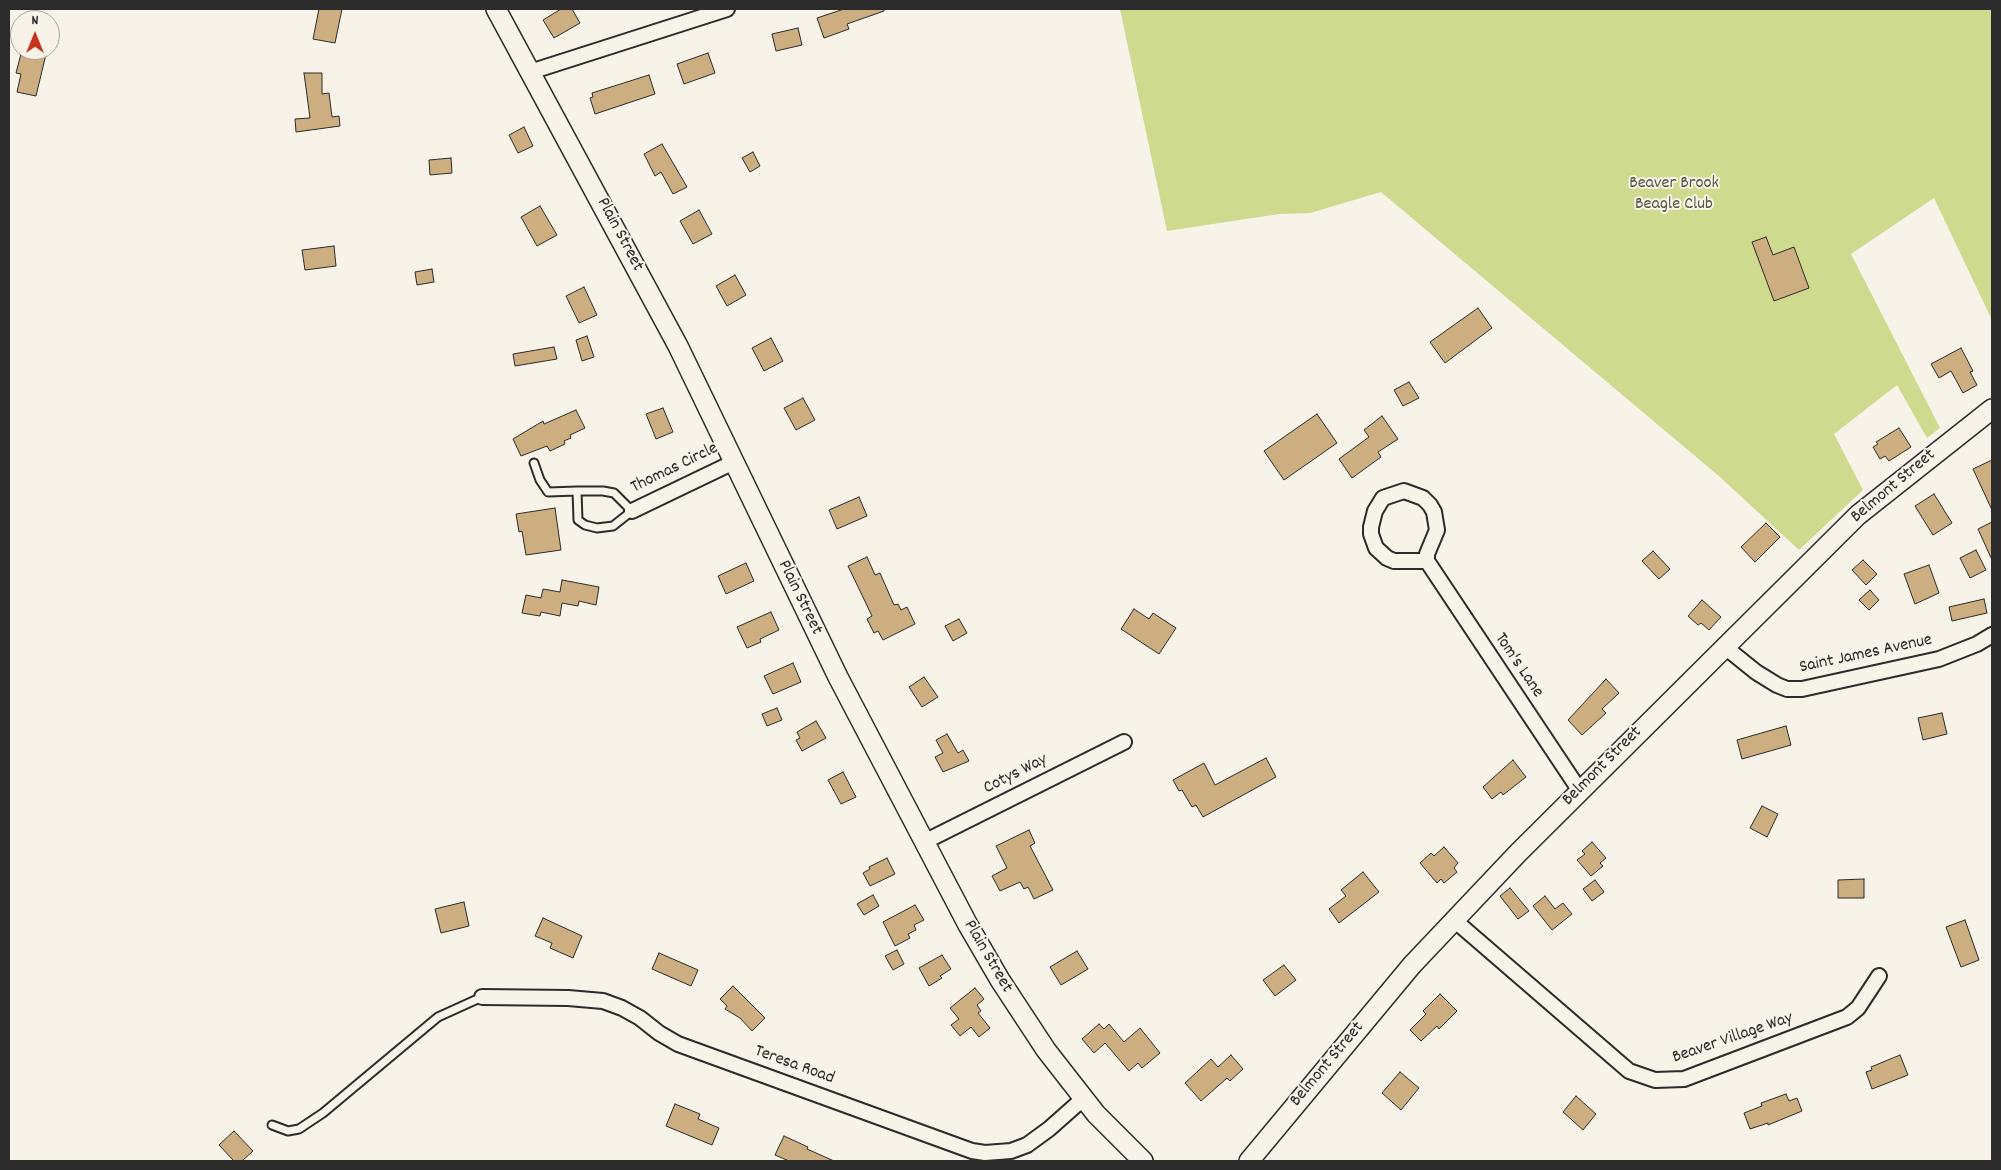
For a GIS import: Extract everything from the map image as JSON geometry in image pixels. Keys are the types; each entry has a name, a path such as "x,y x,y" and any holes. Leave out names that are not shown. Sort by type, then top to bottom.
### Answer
{"main road":[{"name":"Plain Street","path":"496,9 664,319 838,677 924,842 1000,980 1046,1050 1084,1098 1142,1161"},
{"name":"Belmont Street","path":"1249,1161 1349,1039 1453,919 1858,515 1992,409"}],"street":[{"path":"530,72 727,9"},
{"name":"Thomas Circle","path":"632,511 734,462"},
{"path":"1404,491 1423,498 1430,505 1434,512 1436,530 1427,554 1427,561 1394,561 1387,558 1376,548 1371,534 1371,526 1375,511 1384,498 1404,491"},
{"name":"Tom's Lane","path":"1427,561 1580,791"},
{"name":"Saint James Avenue","path":"1725,647 1756,672 1777,685 1788,689 1802,689 1939,659 1977,644 1992,635"},
{"name":"Cotys Way","path":"924,842 1124,742"},
{"name":"Beaver Village Way","path":"1453,919 1629,1071 1654,1080 1684,1079 1847,1017 1858,1008 1879,976"},
{"name":"Teresa Road","path":"482,997 568,998 603,1001 634,1014 678,1044 972,1151 985,1153 1011,1151 1027,1145 1049,1129 1084,1098"}],"lane":[{"path":"534,463 540,480 548,492 577,491 603,491 614,494 632,511 613,526 597,528 585,525 578,520 577,491"},
{"path":"272,1125 288,1131 299,1130 323,1113 438,1016 482,997"}],"green space":[{"name":"Beaver Brook Beagle Club","path":"1120,9 1992,9 1992,320 1934,198 1851,254 1940,428 1927,438 1897,385 1834,434 1863,490 1799,550 1720,477 1381,192 1310,213 1279,214 1167,231"}],"building":[{"path":"319,9 342,9 335,43 313,39"},
{"path":"561,9 572,9 580,23 554,38 543,20"},
{"path":"844,9 884,9 884,11 847,24 849,29 824,38 817,18"},
{"path":"798,28 802,45 776,51 772,34"},
{"path":"708,53 715,73 684,84 677,64"},
{"path":"19,60 45,60 36,96 17,92 21,74 16,73"},
{"path":"304,73 322,73 322,94 329,93 332,117 339,116 340,126 296,132 295,119 310,118"},
{"path":"649,75 655,94 595,114 590,98 593,97 592,93"},
{"path":"524,127 533,146 518,153 509,135"},
{"path":"662,144 687,187 673,194 661,172 655,176 644,154"},
{"path":"753,152 760,166 750,172 742,158"},
{"path":"451,158 452,173 430,175 429,160"},
{"path":"540,206 557,235 537,246 521,217"},
{"path":"699,210 712,234 693,244 680,221"},
{"path":"1766,237 1773,255 1794,247 1809,288 1774,301 1752,242"},
{"path":"334,246 336,266 305,270 302,250"},
{"path":"432,269 434,282 417,285 415,272"},
{"path":"735,275 746,295 727,306 716,286"},
{"path":"584,287 597,315 579,323 566,296"},
{"path":"1478,308 1492,328 1445,363 1430,342"},
{"path":"587,336 594,357 582,361 576,340"},
{"path":"771,338 783,361 764,371 752,348"},
{"path":"554,347 557,359 515,366 513,354"},
{"path":"1961,348 1973,371 1970,372 1977,385 1963,393 1951,371 1939,378 1931,364"},
{"path":"1409,382 1419,398 1403,406 1394,390"},
{"path":"803,398 815,420 796,430 784,408"},
{"path":"663,408 673,432 656,439 646,414"},
{"path":"576,410 585,428 570,435 571,438 564,441 565,444 550,451 547,446 521,456 513,439 543,421 544,424"},
{"path":"1317,414 1337,443 1284,480 1264,451"},
{"path":"1382,416 1398,439 1378,452 1381,457 1352,478 1339,459 1369,437 1364,430"},
{"path":"1899,428 1911,447 1889,461 1885,456 1880,459 1873,447 1878,444 1876,442"},
{"path":"1992,460 1992,510 1973,469"},
{"path":"1934,494 1952,523 1933,535 1915,506"},
{"path":"859,497 867,516 837,529 829,510"},
{"path":"555,508 561,550 526,555 522,531 519,532 516,514"},
{"path":"1992,522 1992,560 1978,529"},
{"path":"1766,523 1780,537 1755,562 1741,547"},
{"path":"1976,550 1986,570 1970,578 1960,558"},
{"path":"1653,551 1670,569 1659,579 1642,561"},
{"path":"867,557 875,575 880,573 894,605 898,604 901,610 907,607 915,624 883,640 878,631 874,633 867,619 872,616 848,566"},
{"path":"1863,560 1877,574 1866,585 1852,570"},
{"path":"746,563 754,581 726,594 718,576"},
{"path":"1929,565 1939,593 1915,604 1904,574"},
{"path":"562,580 599,587 596,605 579,601 578,606 562,603 560,616 541,612 540,616 522,613 526,595 541,598 543,589 560,592"},
{"path":"1870,590 1879,600 1869,610 1859,600"},
{"path":"1984,599 1987,613 1952,621 1949,607"},
{"path":"1702,600 1721,617 1709,630 1701,623 1698,625 1688,616"},
{"path":"1134,609 1149,619 1153,613 1176,628 1159,654 1121,629"},
{"path":"771,612 779,630 760,639 761,642 747,648 737,627"},
{"path":"959,619 967,633 953,641 945,626"},
{"path":"793,663 801,682 773,694 764,676"},
{"path":"924,677 938,697 922,707 909,687"},
{"path":"1606,679 1619,693 1602,709 1606,713 1582,735 1568,720"},
{"path":"777,708 782,720 767,726 762,714"},
{"path":"1942,713 1947,734 1923,740 1918,718"},
{"path":"816,721 826,738 802,751 796,740 800,738 797,732"},
{"path":"1786,726 1791,745 1742,759 1737,740"},
{"path":"947,734 958,753 963,750 969,761 943,772 935,757 943,753 936,740"},
{"path":"1266,758 1276,777 1203,817 1196,805 1192,807 1182,790 1179,791 1173,780 1204,763 1215,785"},
{"path":"1513,760 1526,777 1503,795 1501,792 1492,799 1483,787"},
{"path":"843,772 856,797 841,804 828,780"},
{"path":"1762,806 1778,814 1767,837 1750,828"},
{"path":"1029,830 1035,843 1030,846 1053,890 1034,899 1028,887 1024,889 1020,882 1000,891 992,876 1007,868 996,846"},
{"path":"1592,842 1606,858 1600,863 1603,866 1591,876 1577,860 1585,854 1582,851"},
{"path":"1444,847 1458,863 1454,868 1457,872 1444,883 1441,879 1437,883 1420,863 1431,853 1434,856"},
{"path":"887,858 895,874 870,886 863,873 870,869 869,867"},
{"path":"1363,872 1379,892 1339,923 1329,909 1346,896 1341,890"},
{"path":"1864,879 1864,898 1838,898 1838,880"},
{"path":"1595,880 1604,892 1592,901 1583,889"},
{"path":"1510,888 1529,911 1518,919 1500,896"},
{"path":"873,895 879,906 864,915 857,904"},
{"path":"1545,896 1555,909 1563,903 1572,914 1552,930 1533,906"},
{"path":"464,902 469,926 441,933 435,909"},
{"path":"915,905 924,920 914,925 916,930 908,934 910,938 895,946 883,922"},
{"path":"543,918 582,936 573,958 550,948 552,943 535,936"},
{"path":"1965,920 1979,960 1961,967 1946,927"},
{"path":"897,950 904,964 893,970 885,956"},
{"path":"1077,951 1088,969 1061,985 1050,967"},
{"path":"659,953 698,970 691,986 652,969"},
{"path":"942,955 951,969 940,976 942,978 929,986 919,968"},
{"path":"1284,965 1296,980 1275,996 1263,980"},
{"path":"733,986 765,1018 752,1031 740,1018 725,1009 727,1006 720,999"},
{"path":"975,988 984,999 977,1005 981,1011 978,1013 990,1028 979,1037 971,1027 960,1036 951,1025 959,1019 950,1008"},
{"path":"1440,994 1457,1011 1439,1029 1437,1026 1421,1041 1410,1030 1426,1014 1423,1011"},
{"path":"1099,1024 1104,1029 1109,1024 1124,1042 1140,1028 1160,1053 1142,1068 1138,1063 1129,1071 1105,1043 1094,1053 1082,1039"},
{"path":"1231,1055 1243,1069 1230,1081 1227,1078 1201,1101 1185,1083 1211,1059 1218,1067"},
{"path":"1900,1055 1908,1075 1872,1089 1866,1072 1872,1070 1871,1067"},
{"path":"1400,1072 1419,1088 1401,1110 1382,1093"},
{"path":"1786,1094 1789,1101 1797,1098 1802,1111 1768,1125 1768,1123 1750,1129 1744,1113 1762,1106 1761,1103"},
{"path":"1576,1096 1596,1114 1583,1130 1563,1112"},
{"path":"675,1104 700,1114 698,1119 719,1128 712,1145 666,1126"},
{"path":"234,1131 253,1151 242,1161 234,1161 219,1145"},
{"path":"784,1136 834,1161 789,1161 775,1155"}]}
